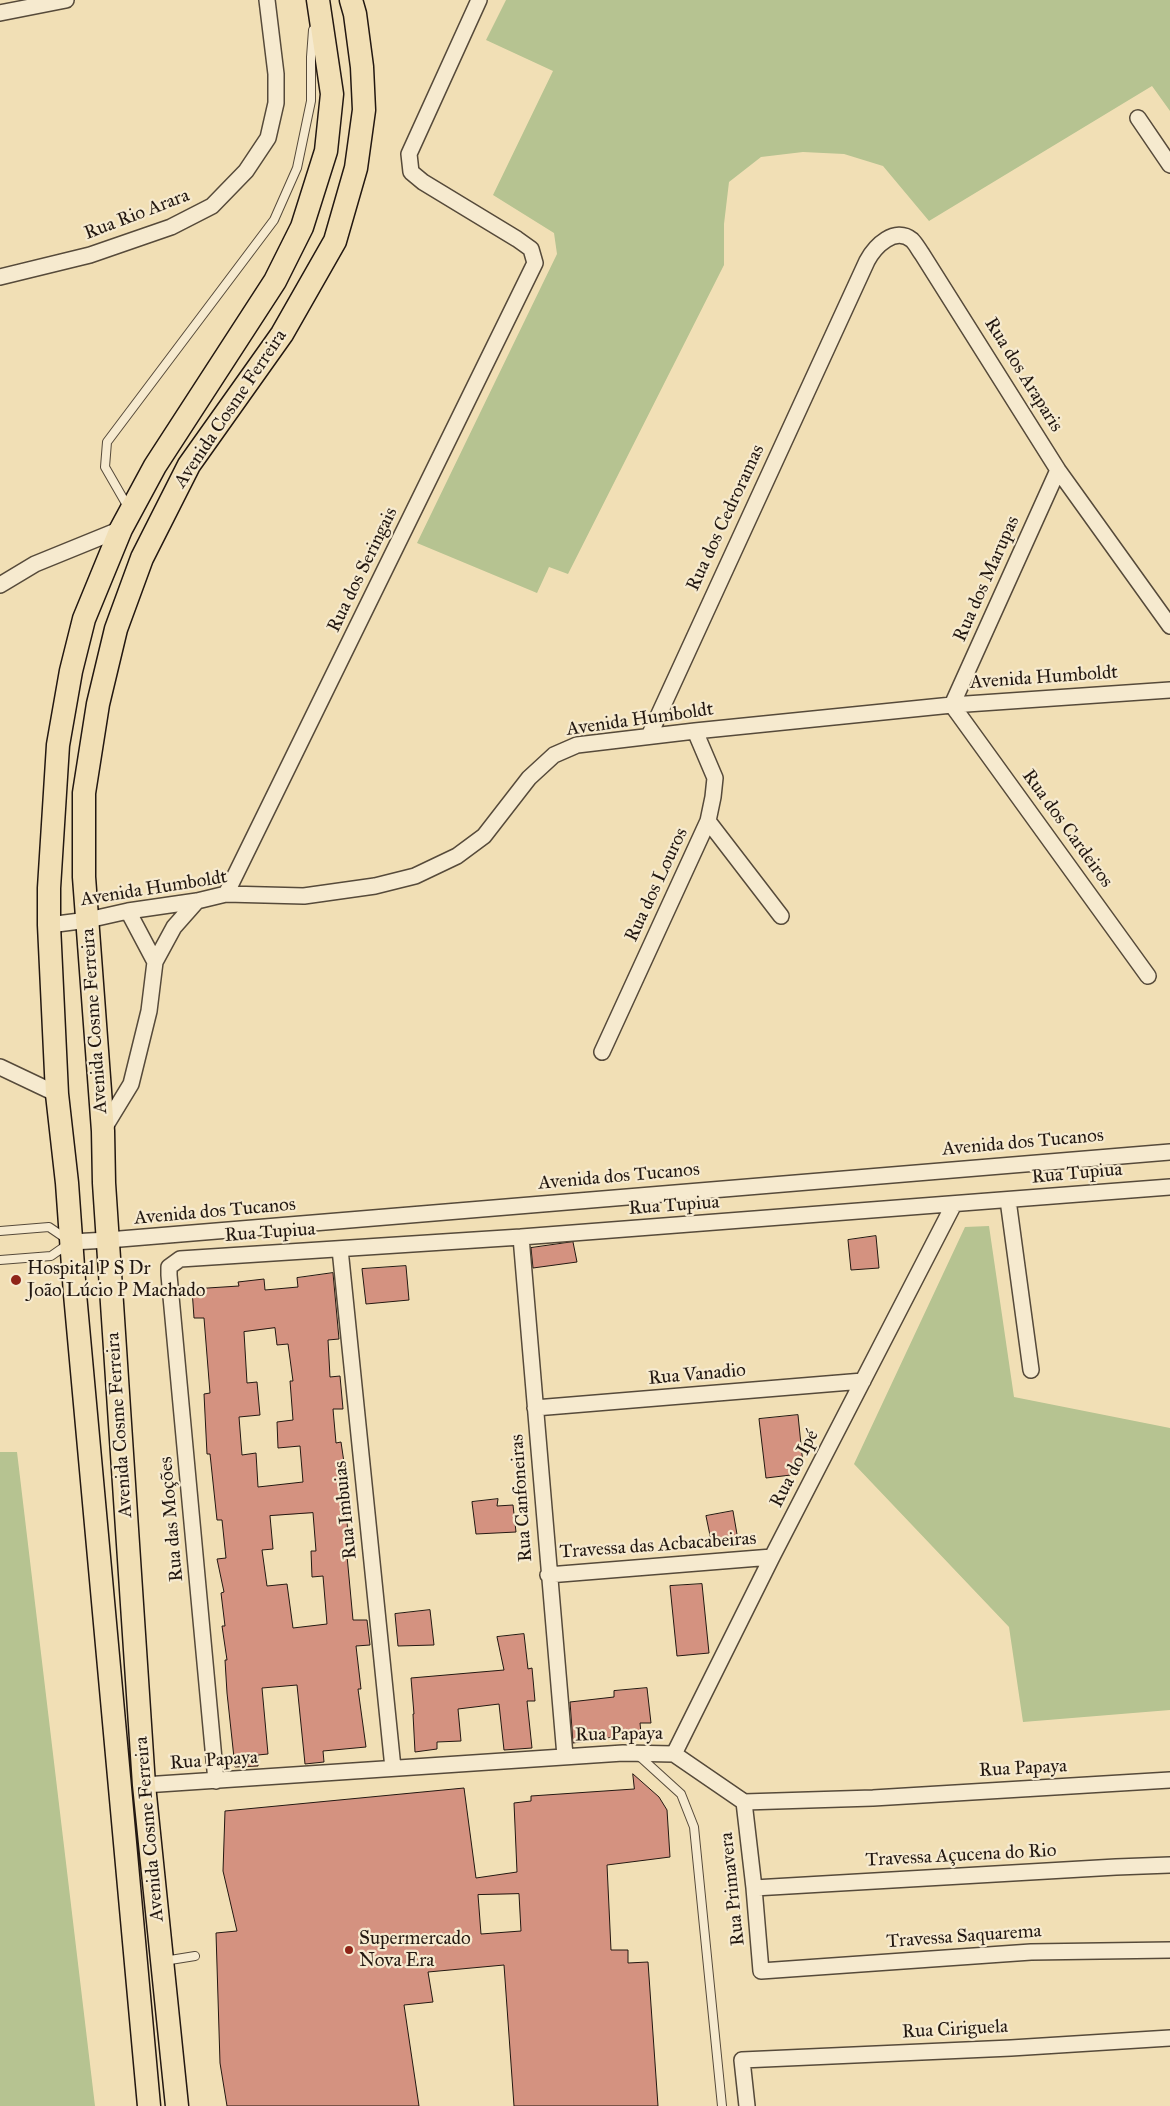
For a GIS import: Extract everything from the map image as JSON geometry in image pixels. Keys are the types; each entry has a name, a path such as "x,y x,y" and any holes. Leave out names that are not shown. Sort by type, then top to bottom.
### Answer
{"main road":[{"name":"Avenida Cosme Ferreira","path":"149,2106 67,1182 57,1094 49,888 58,745 71,671 84,620 126,520 155,466 275,281 302,227 326,151 332,94 317,0"},
{"name":"Avenida Cosme Ferreira","path":"177,2106 144,1785 108,1240 103,1131 84,877 84,793 98,704 116,629 142,558 189,465 282,334 335,241 356,168 364,110 361,58 355,14 351,0"}],"street":[{"path":"0,12 66,0"},
{"name":"Rua Rio Arara","path":"0,277 90,255 171,227 212,206 219,199 251,163 268,138 276,102 276,74 267,0"},
{"name":"Rua dos Seringais","path":"226,894 535,263 531,249 518,239 423,182 411,172 409,154 479,0"},
{"path":"1138,118 1170,165"},
{"name":"Rua dos Araparis","path":"842,316 871,253 878,245 885,239 895,236 904,236 912,240 942,284 1058,470 1170,626"},
{"name":"Rua dos Cedroramas","path":"649,736 842,316"},
{"name":"Rua dos Marupas","path":"952,705 1058,470"},
{"path":"0,585 35,564 126,520"},
{"name":"Avenida Humboldt","path":"49,925 197,901 226,894 304,896 375,886 415,876 457,856 484,836 529,778 554,754 577,745 952,705 1170,690"},
{"name":"Rua dos Cardeiros","path":"952,705 1148,976"},
{"name":"Rua dos Louros","path":"602,1052 708,821 714,797 715,778 695,731"},
{"path":"708,821 780,916"},
{"path":"103,1131 131,1084 149,1011 155,962 174,926 197,901"},
{"path":"128,911 155,962"},
{"path":"0,1067 57,1094"},
{"name":"Avenida dos Tucanos","path":"71,1242 1170,1152"},
{"name":"Rua Tupiua","path":"180,1259 521,1237 1008,1200 1170,1192"},
{"path":"1008,1200 1031,1370"},
{"name":"Rua do Ipé","path":"674,1754 772,1557 954,1204"},
{"name":"Rua Canfoneiras","path":"521,1237 564,1756"},
{"name":"Rua Imbuias","path":"340,1248 393,1768"},
{"name":"Rua das Moções","path":"180,1259 169,1267 169,1275 216,1781"},
{"name":"Rua Vanadio","path":"535,1408 862,1381"},
{"name":"Travessa das Acbacabeiras","path":"548,1575 772,1557"},
{"name":"Rua Papaya","path":"144,1785 564,1756 636,1753 674,1754 744,1802 873,1798 1170,1780"},
{"name":"Rua Primavera","path":"744,1802 761,1971"},
{"name":"Travessa Açucena do Rio","path":"754,1888 1170,1865"},
{"name":"Travessa Saquarema","path":"761,1971 1031,1952 1170,1950"},
{"name":"Rua Ciriguela","path":"747,2106 742,2060 1011,2048 1170,2038"}],"lane":[{"path":"126,520 105,468 107,442 274,220 297,168 311,101 311,56 317,0"},
{"path":"0,1231 49,1227 71,1242 51,1256 0,1260"},
{"path":"636,1753 681,1794 694,1827 722,2106"},
{"path":"162,1961 195,1956"}],"green space":[{"path":"506,0 1170,0 1170,111 1152,86 929,221 883,166 844,154 803,152 761,157 729,182 724,224 724,265 568,574 549,567 537,593 417,543 557,254 554,233 493,195 553,71 486,40"},
{"path":"989,1226 1014,1397 1170,1428 1170,1710 1023,1722 1009,1627 854,1464 965,1227"},
{"path":"0,1452 17,1452 95,2106 0,2106"}],"building":[{"path":"876,1236 879,1268 851,1270 848,1240"},
{"path":"573,1242 577,1262 533,1268 531,1248"},
{"path":"406,1266 409,1300 366,1304 362,1269"},
{"path":"333,1273 339,1339 328,1340 330,1377 340,1376 343,1409 333,1409 336,1443 341,1442 346,1476 338,1477 342,1511 346,1510 349,1545 346,1545 353,1620 367,1620 370,1645 356,1646 361,1689 358,1689 366,1747 323,1751 324,1762 305,1764 297,1685 262,1688 268,1754 258,1755 258,1766 235,1767 227,1693 225,1660 227,1660 222,1626 225,1626 221,1593 224,1592 217,1559 226,1558 222,1520 217,1520 210,1454 207,1454 204,1394 210,1393 204,1318 194,1318 192,1289 239,1286 238,1282 264,1279 265,1290 298,1287 297,1278","holes":["275,1328 277,1345 288,1344 293,1381 290,1381 293,1420 277,1422 278,1448 300,1446 303,1482 258,1487 256,1453 242,1455 239,1417 260,1415 257,1382 247,1383 244,1332","313,1513 316,1551 311,1551 312,1577 323,1576 327,1624 293,1628 287,1584 267,1586 262,1550 273,1549 270,1516"]},
{"path":"798,1415 803,1464 789,1465 791,1475 766,1478 759,1419"},
{"path":"498,1499 497,1506 513,1505 516,1532 476,1534 472,1502"},
{"path":"733,1511 738,1540 712,1545 706,1516"},
{"path":"702,1584 709,1653 677,1656 670,1586"},
{"path":"430,1610 434,1645 398,1646 395,1614"},
{"path":"524,1634 528,1669 532,1668 535,1701 527,1701 532,1748 504,1750 499,1704 458,1709 461,1741 437,1742 437,1749 415,1752 411,1678 504,1670 497,1637"},
{"path":"647,1688 651,1723 640,1723 641,1733 613,1735 614,1737 573,1743 570,1702 614,1697 614,1691"},
{"name":"Supermercado Nova Era","path":"633,1774 659,1797 667,1810 670,1857 607,1865 611,1950 628,1950 628,1963 648,1962 658,2106 514,2106 504,1965 428,1972 433,2002 404,2005 419,2106 227,2106 220,2063 216,1933 237,1931 223,1871 225,1811 464,1788 476,1878 517,1872 514,1803 531,1801 531,1796 634,1789","holes":["519,1894 521,1931 481,1934 478,1895"]}],"place":[{"name":"Hospital P S Dr João Lúcio P Machado","path":"16,1280"},
{"name":"Supermercado Nova Era","path":"349,1950"}]}
